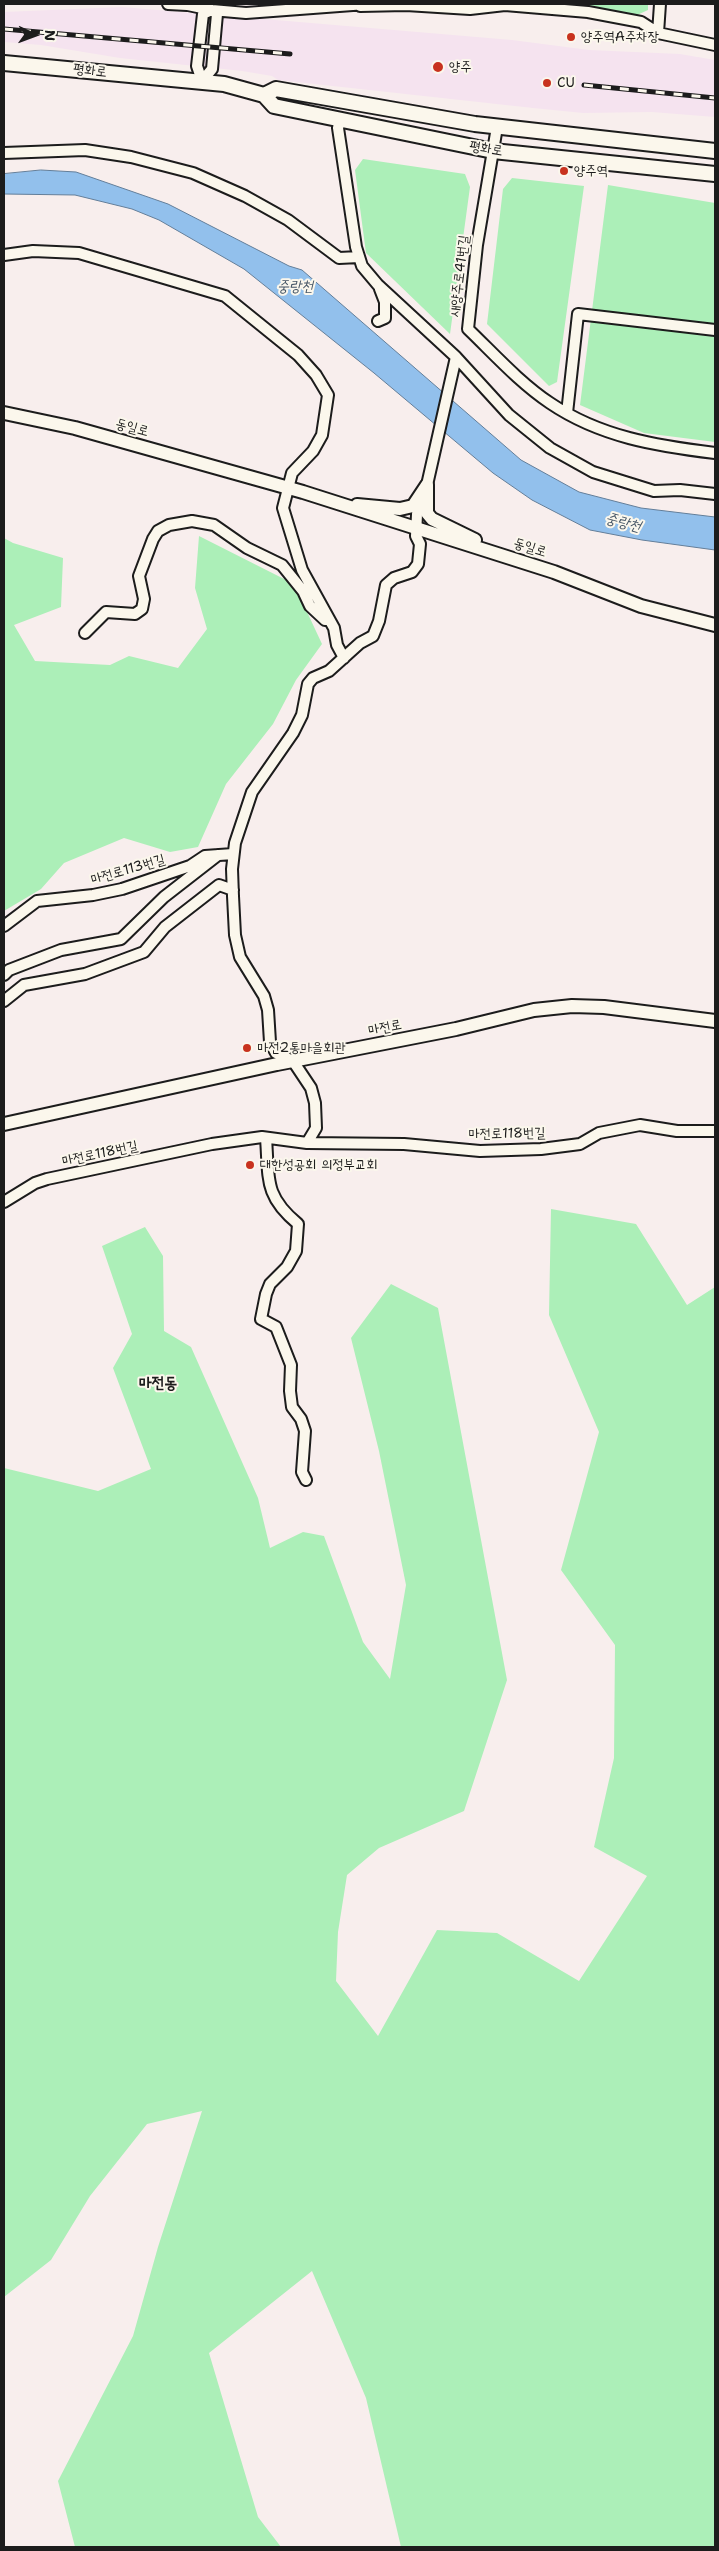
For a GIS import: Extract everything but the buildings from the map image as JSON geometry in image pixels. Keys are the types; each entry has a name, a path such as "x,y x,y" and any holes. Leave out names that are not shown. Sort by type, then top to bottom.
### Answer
{"main road":[{"name":"평화로","path":"4,63 202,81 264,95 274,106 493,151 715,174"},
{"name":"평화로","path":"264,95 276,89 497,128 715,151"}],"street":[{"path":"168,4 246,13 364,5 406,5 470,9 491,5 588,12 641,22 658,33 715,45"},
{"path":"658,33 660,4"},
{"path":"202,81 212,66 217,14 212,10"},
{"path":"202,81 197,66 203,14 212,10"},
{"path":"340,120 338,128 359,257 362,266 378,286 456,357 509,414 550,448 593,472 654,491 680,490 715,494"},
{"name":"새양주로41번길","path":"497,128 477,245 468,329 549,403 567,413 607,432 640,442 715,453"},
{"path":"4,153 85,150 131,157 193,173 245,196 288,220 339,258 359,257"},
{"path":"4,256 33,251 78,253 225,296 298,355 316,375 328,395 322,435 313,451 292,473 283,508 302,570 334,628 337,645 344,658"},
{"path":"378,286 385,302 386,313 385,318 378,321"},
{"path":"567,413 578,314 715,330"},
{"path":"306,1143 316,1128 315,1103 311,1088 293,1061 276,1053 270,1042 268,1010 264,996 240,956 235,935 232,890 234,854 246,806 252,792 293,733 302,715 308,684 312,678 330,671 360,643 373,636 379,621 386,585 394,578 412,572 418,564 420,544 416,536 417,514 426,484 456,357"},
{"name":"동일로","path":"4,413 75,428 309,494 554,572 641,606 715,626"},
{"path":"337,503 400,510 413,506 426,484"},
{"path":"426,484 427,513 432,519 502,555"},
{"path":"85,633 106,612 135,614 142,609 144,599 139,576 153,539 158,531 169,525 192,521 214,525 247,548 282,565 303,591 310,606 334,628"},
{"name":"마전로113번길","path":"4,926 38,902 94,895 190,866 205,856 234,854"},
{"path":"4,975 9,970 61,950 121,939 164,897 218,855"},
{"path":"4,1001 24,985 85,974 144,952 165,927 202,896 219,885 232,890"},
{"name":"마전로","path":"4,1124 293,1061 456,1029 534,1010 572,1006 604,1007 715,1021"},
{"name":"마전로118번길","path":"4,1202 35,1183 47,1179 212,1144 266,1138 306,1143 404,1144 498,1150 541,1149 580,1144 599,1133 640,1125 677,1131 715,1131"},
{"path":"266,1138 272,1195 278,1206 298,1224 299,1234 292,1259 270,1284 261,1319 276,1327 291,1365 290,1398 304,1431 302,1472 306,1480"}],"shaded area":[{"path":"122,7 512,40 589,50 680,54 715,60 715,117 652,112 583,113 533,108 278,80 272,76 242,71 120,58 41,45 4,42 4,12"}],"green space":[{"path":"555,4 648,4 648,10 637,15"},
{"path":"363,159 465,174 470,187 450,334 366,253 355,170"},
{"path":"512,178 584,186 557,382 549,386 487,324 503,189"},
{"path":"608,185 715,203 715,442 644,433 580,405"},
{"path":"199,536 294,584 322,644 296,680 273,724 226,784 198,847 170,852 124,838 64,863 41,889 4,911 4,538 13,543 63,558 61,607 14,625 35,661 110,665 129,656 178,668 207,629 195,588"},
{"path":"551,1209 636,1224 687,1305 715,1287 715,2547 401,2547 366,2398 312,2271 209,2353 258,2517 281,2547 75,2547 58,2481 133,2336 158,2247 202,2111 147,2124 90,2196 51,2260 4,2297 4,1468 98,1491 151,1469 113,1368 132,1334 102,1246 145,1227 163,1256 164,1331 191,1347 258,1498 270,1548 303,1532 324,1536 363,1642 390,1679 406,1585 379,1451 351,1338 391,1284 438,1308 507,1680 464,1811 379,1848 347,1875 338,1932 336,1981 378,2036 437,1930 497,1933 579,1981 647,1876 594,1847 614,1758 615,1645 561,1570 599,1432 549,1315"}],"water":[{"name":"중랑천","path":"41,170 76,172 168,204 289,266 302,270 521,460 579,492 641,508 715,517 715,550 642,540 590,530 532,500 493,473 374,373 244,269 159,220 132,209 75,195 4,194 4,174"}],"railway":[{"path":"4,29 290,54"},
{"path":"584,85 715,98"}],"place":[{"name":"양주역A주차장","path":"571,37"},
{"name":"양주","path":"438,67"},
{"name":"CU","path":"547,83"},
{"name":"양주역","path":"564,171"},
{"name":"마전2통마을회관","path":"247,1048"},
{"name":"대한성공회 의정부교회","path":"250,1165"}],"district":[{"name":"마전동","path":"158,1384"}]}
